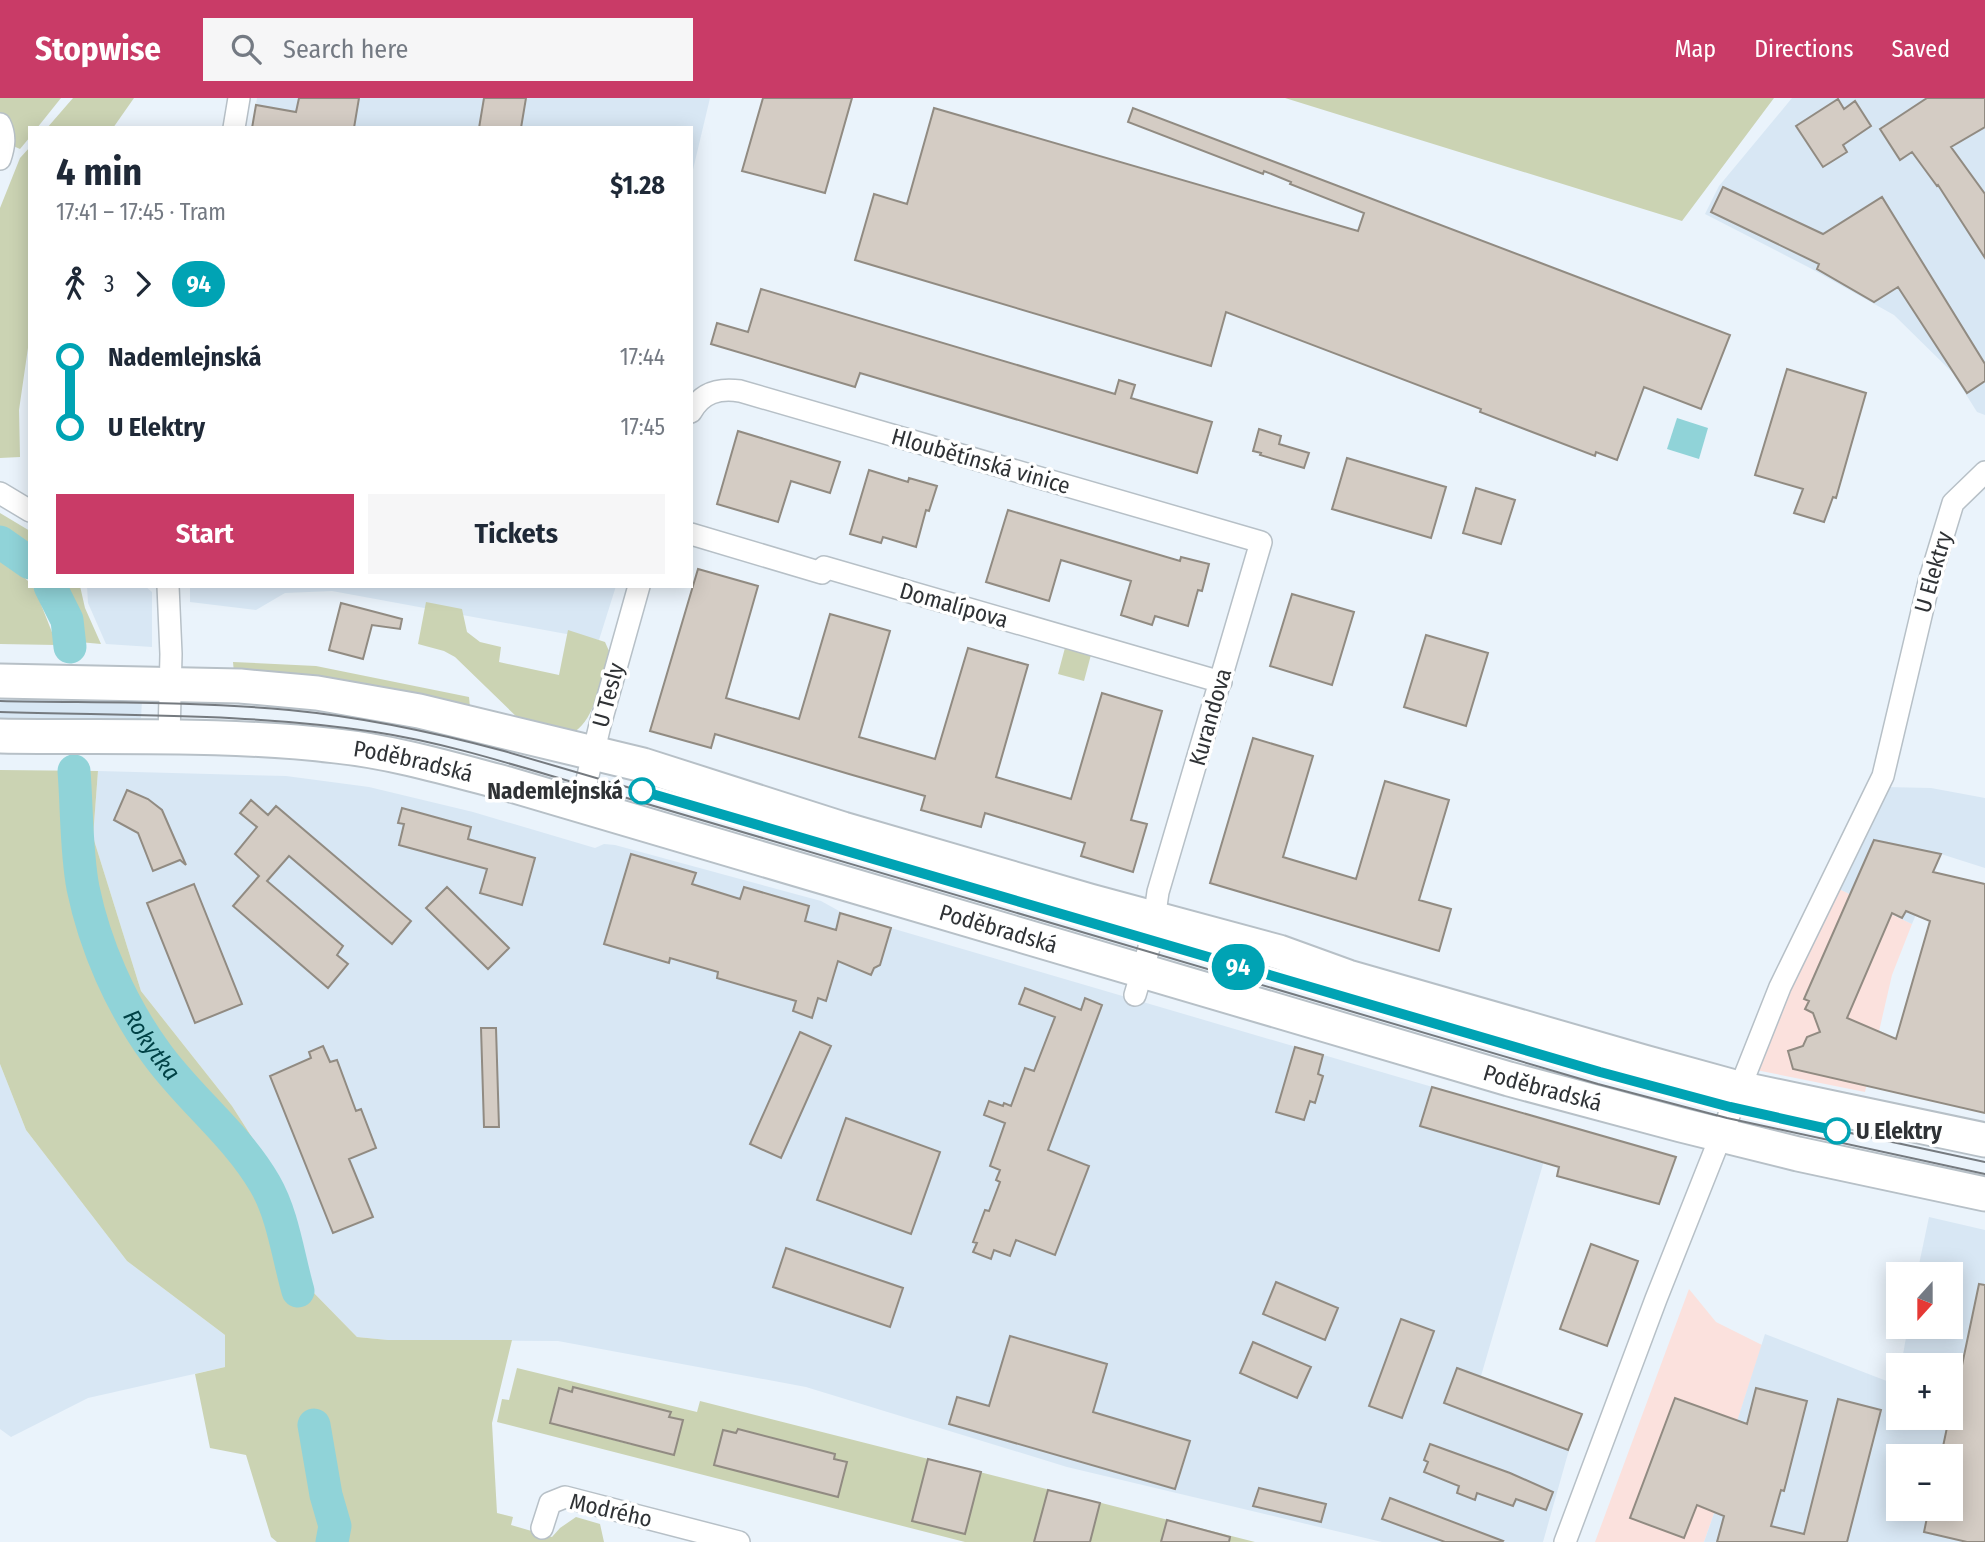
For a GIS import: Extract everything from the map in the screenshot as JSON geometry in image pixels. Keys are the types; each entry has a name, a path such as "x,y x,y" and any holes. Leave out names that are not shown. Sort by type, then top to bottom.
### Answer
{"main road":[{"path":"0,681 240,686 317,694 419,710 643,765 843,829 1090,901 1157,905 1279,952 1373,984 1738,1088 1985,1140"},
{"name":"Poděbradská","path":"0,736 271,740 359,749 410,758 581,805 1138,983 1722,1135 1985,1194"}],"street":[{"path":"234,126 239,98"},
{"path":"0,124 4,131 4,141 0,159"},
{"name":"Hloubětínská vinice","path":"696,405 712,392 740,391 1261,542"},
{"name":"U Elektry","path":"1565,1542 1656,1298 1780,986 1883,776 1929,582 1953,503 1985,472"},
{"path":"0,494 28,510"},
{"name":"Domalípova","path":"693,535 822,573 824,567 1221,682"},
{"name":"Kurandova","path":"1138,983 1157,905 1261,542"},
{"path":"169,588 169,738"},
{"name":"U Tesly","path":"581,805 638,588"},
{"name":"Modrého","path":"542,1528 551,1503 565,1497 739,1542"}],"shaded area":[{"path":"257,98 710,98 693,170 693,126 252,126"},
{"path":"1792,98 1985,98 1985,415 1977,412 1952,372 1894,315 1705,214 1719,186"},
{"path":"87,588 147,588 152,592 152,647 106,644 88,603"},
{"path":"190,588 615,588 599,640 332,591 285,593 256,610 190,602"},
{"path":"0,693 142,700 141,718 0,720"},
{"path":"98,771 286,776 369,787 473,812 595,848 604,844 615,845 821,901 841,912 891,928 1555,1123 1481,1376 1582,1414 1543,1542 1382,1542 1067,1467 806,1387 558,1341 388,1340 357,1337 313,1292 282,1184 232,1106 141,991 93,837"},
{"path":"1885,787 1931,788 1985,798 1985,868 1941,854 1912,924 1835,887"},
{"path":"1835,887 1912,924 1892,975 1865,1092 1756,1070"},
{"path":"0,1064 26,1130 127,1261 225,1335 225,1367 88,1398 11,1437 0,1429"},
{"path":"1929,1217 1985,1230 1985,1542 1704,1542 1731,1465 1724,1462 1765,1334 1886,1381 1886,1430 1963,1430 1963,1353 1903,1353 1906,1339 1964,1339 1964,1262 1920,1262"},
{"path":"1689,1289 1716,1322 1762,1345 1724,1462 1731,1465 1704,1542 1595,1542"}],"green space":[{"path":"0,98 61,98 39,126 28,126 28,139 20,149 0,140"},
{"path":"73,98 134,98 114,126 49,126"},
{"path":"1285,98 1774,98 1682,221"},
{"path":"28,149 28,348 19,410 20,457 0,458 0,208 20,158"},
{"path":"0,513 28,530 28,553 10,536 0,530"},
{"path":"0,554 28,581 28,588 35,589 57,645 0,644"},
{"path":"59,588 80,588 85,608 101,644 79,642 73,607"},
{"path":"426,602 462,609 467,632 480,642 501,647 499,662 559,675 568,630 605,642 609,651 601,684 593,707 582,726 574,732 521,721 455,657 418,644"},
{"path":"1066,644 1092,651 1084,681 1058,674"},
{"path":"233,662 316,666 469,697 470,707 234,673"},
{"path":"0,770 98,771 93,837 141,991 232,1106 282,1184 313,1292 357,1337 388,1340 512,1340 492,1423 497,1513 513,1517 511,1525 552,1537 576,1517 600,1524 604,1542 277,1542 271,1537 246,1455 210,1448 195,1374 225,1367 225,1335 127,1261 26,1130 0,1064"},
{"path":"517,1368 697,1412 700,1401 1255,1542 1218,1542 1219,1534 1192,1527 1161,1542 1090,1542 1100,1503 1048,1490 1034,1542 965,1542 497,1422 502,1399 509,1400","holes":["574,1387 670,1412 669,1417 682,1420 632,1445 550,1423 558,1389 572,1392","738,1429 835,1454 834,1459 847,1463 838,1496 714,1465 723,1431 736,1433","981,1473 965,1534 924,1521 923,1524 912,1521"]}],"water":[{"path":"1677,418 1708,428 1699,459 1667,449"}],"building":[{"path":"299,98 359,98 354,126 252,126 256,105 296,112"},
{"path":"484,98 526,98 521,126 479,126"},
{"path":"763,98 852,98 825,193 742,171"},
{"path":"1927,98 1985,98 1985,127 1951,147 1985,194 1985,258 1938,185 1912,152 1900,160 1880,129"},
{"path":"1838,99 1844,109 1855,101 1871,126 1843,145 1847,152 1823,167 1796,126"},
{"path":"934,108 1358,231 1364,213 1264,171 1263,174 1128,122 1133,108 1730,335 1701,409 1644,387 1617,460 1596,452 1595,456 1480,412 1481,409 1226,312 1211,366 855,260 874,194 907,204"},
{"path":"1723,187 1823,234 1882,197 1985,364 1985,381 1967,393 1898,287 1874,302 1817,269 1819,264 1711,212"},
{"path":"761,289 1115,394 1119,380 1135,385 1131,398 1212,422 1197,473 860,373 855,387 711,344 717,323 748,332"},
{"path":"1787,369 1866,393 1836,498 1833,497 1824,522 1794,513 1803,489 1755,475"},
{"path":"1259,429 1281,436 1279,444 1309,453 1304,468 1253,451"},
{"path":"738,431 840,462 830,493 791,481 778,522 717,504"},
{"path":"1347,458 1446,487 1431,538 1332,509"},
{"path":"869,470 908,482 909,478 937,486 929,511 926,510 916,547 883,537 881,543 850,534"},
{"path":"1476,488 1515,500 1501,544 1463,533"},
{"path":"1008,510 1180,561 1181,557 1209,564 1188,626 1155,616 1152,625 1121,615 1131,581 1061,560 1049,601 986,582"},
{"path":"698,569 758,586 726,698 799,719 830,614 890,631 859,737 935,759 968,648 1028,665 996,777 1071,799 1102,693 1162,711 1131,820 1147,824 1133,872 1081,856 1085,843 985,813 981,827 921,810 925,796 715,734 711,748 650,731"},
{"path":"1292,594 1354,612 1332,685 1270,666"},
{"path":"341,603 402,619 400,629 372,625 363,659 329,650"},
{"path":"1426,635 1488,653 1466,726 1404,707"},
{"path":"1253,738 1313,756 1283,857 1356,879 1385,781 1449,800 1419,900 1451,909 1439,951 1210,883"},
{"path":"127,790 148,799 162,810 186,865 180,860 153,871 138,833 114,820"},
{"path":"251,800 268,815 276,806 411,921 392,944 289,856 267,881 343,946 337,955 348,964 328,988 233,906 259,876 235,854 257,827 240,813"},
{"path":"402,808 471,827 468,839 535,858 522,905 480,893 487,869 399,845 404,824 398,823"},
{"path":"1874,840 1941,854 1933,872 1985,884 1985,1113 1793,1069 1788,1051 1803,1046 1807,1037 1820,1032 1813,1013 1805,1009 1809,1001 1804,999","holes":["1906,911 1930,921 1896,1039 1847,1018 1892,913 1902,918"]},
{"path":"631,854 696,873 692,884 740,899 744,887 809,906 805,921 836,930 840,913 891,928 880,965 874,968 871,975 838,961 826,1001 818,998 812,1018 793,1011 796,1001 717,978 718,972 670,958 669,963 604,944"},
{"path":"194,884 242,1004 195,1023 147,903"},
{"path":"447,887 509,948 488,969 426,908"},
{"path":"1025,988 1081,1010 1085,998 1102,1005 1048,1150 1089,1166 1055,1255 1016,1240 1010,1256 994,1250 991,1259 973,1252 977,1243 973,1242 985,1210 989,1211 1000,1182 996,1180 1000,1170 990,1166 1005,1123 984,1115 989,1101 1011,1106 1025,1068 1034,1071 1055,1017 1019,1004"},
{"path":"481,1028 496,1028 499,1127 484,1127"},
{"path":"800,1032 831,1046 781,1158 750,1144"},
{"path":"323,1046 330,1062 337,1060 356,1111 361,1109 376,1148 349,1159 373,1217 333,1233 270,1076 311,1058 309,1052"},
{"path":"1295,1047 1323,1055 1318,1074 1323,1076 1315,1103 1310,1101 1304,1120 1276,1112"},
{"path":"1432,1087 1676,1157 1659,1204 1557,1176 1559,1167 1420,1126"},
{"path":"846,1118 940,1152 911,1234 817,1200"},
{"path":"1591,1244 1638,1261 1607,1346 1560,1329"},
{"path":"786,1248 903,1288 890,1327 773,1287"},
{"path":"1276,1282 1338,1308 1325,1340 1263,1314"},
{"path":"1979,1284 1985,1285 1985,1542 1967,1542 1924,1532 1926,1521 1963,1521 1963,1444 1944,1444 1946,1430 1963,1430 1963,1361"},
{"path":"1401,1319 1434,1331 1402,1418 1369,1406"},
{"path":"1010,1336 1107,1364 1093,1412 1190,1441 1175,1489 949,1424 957,1397 989,1406"},
{"path":"1253,1342 1311,1367 1297,1398 1240,1373"},
{"path":"1457,1368 1582,1414 1568,1450 1444,1403"},
{"path":"573,1387 671,1412 669,1417 683,1420 674,1455 550,1423 559,1388 572,1392"},
{"path":"1756,1388 1807,1401 1784,1491 1781,1490 1771,1526 1804,1534 1838,1399 1881,1410 1847,1542 1717,1542 1724,1516 1697,1505 1684,1538 1630,1518 1675,1398 1747,1424"},
{"path":"738,1429 835,1454 834,1459 847,1462 838,1497 714,1465 723,1430 736,1433"},
{"path":"1430,1444 1553,1492 1546,1510 1516,1499 1513,1506 1477,1493 1475,1500 1457,1493 1459,1486 1424,1472 1428,1462 1424,1460"},
{"path":"928,1459 981,1472 965,1534 912,1521"},
{"path":"1259,1488 1326,1504 1321,1522 1253,1506"},
{"path":"1048,1490 1100,1503 1090,1542 1034,1542"},
{"path":"1390,1498 1503,1541 1445,1542 1382,1519"},
{"path":"1167,1520 1230,1537 1229,1542 1161,1542"}],"waterway":[{"name":"Rokytka","path":"0,542 28,562"},
{"name":"Rokytka","path":"51,588 67,620 70,647"},
{"name":"Rokytka","path":"74,771 83,888 95,932 111,974 143,1035 156,1053 240,1149 265,1184 281,1222 298,1291"},
{"name":"Rokytka","path":"314,1425 326,1495 335,1526 332,1542"}],"tram line":[{"path":"0,701 253,707 370,721 451,738 504,751 1600,1072 1730,1107 1985,1162"},
{"path":"0,712 282,721 375,732 429,742 1598,1084 1727,1118 1985,1174"},
{"name":"94","path":"642,791 1677,1094 1837,1131"}],"place":[{"name":"Nademlejnská","path":"642,791"},
{"name":"U Elektry","path":"1837,1131"}]}
